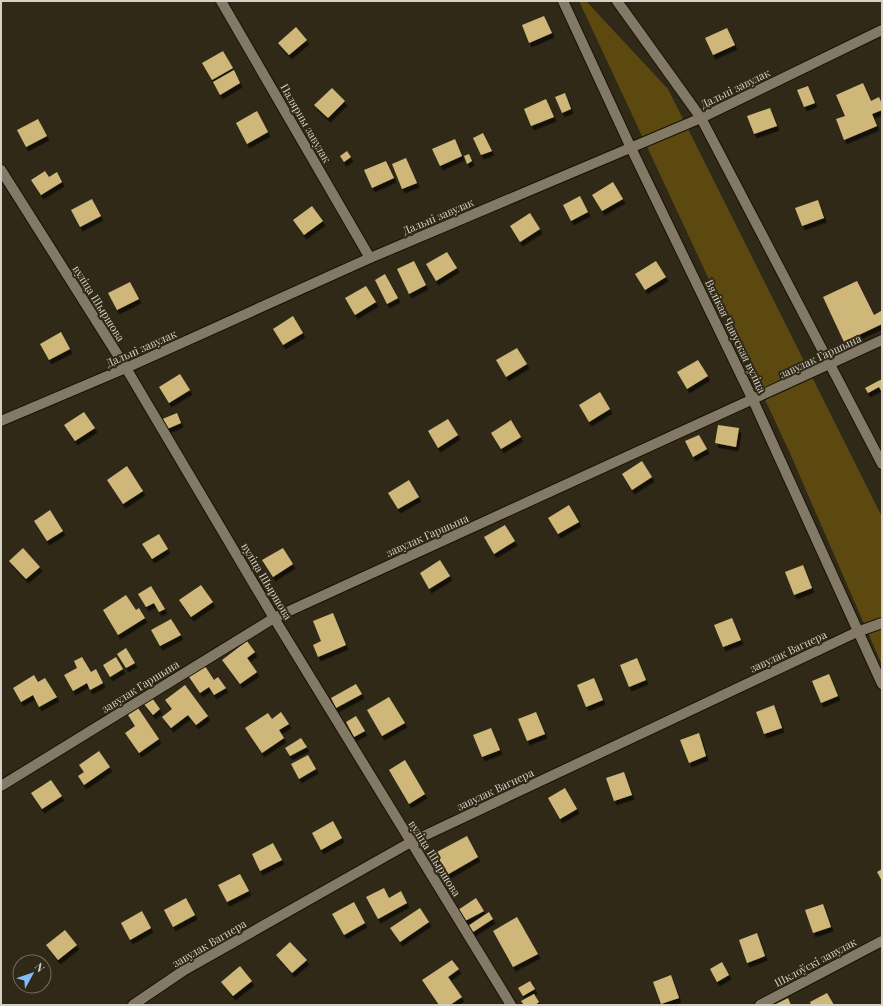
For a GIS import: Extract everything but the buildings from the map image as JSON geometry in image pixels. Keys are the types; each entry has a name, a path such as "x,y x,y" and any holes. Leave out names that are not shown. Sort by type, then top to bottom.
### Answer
{"street":[{"name":"Палярны завулак","path":"221,1 370,258"},
{"name":"Вялікая Чавуская вуліца","path":"563,1 631,148 753,400 857,632 882,684"},
{"path":"617,1 701,118 882,464"},
{"name":"Дальні завулак","path":"1,422 126,368 370,258 701,118 882,30"},
{"name":"вуліца Шыршова","path":"1,170 126,368 274,618 511,1005"},
{"name":"завулак Гаршына","path":"1,786 274,618 882,340"},
{"name":"завулак Вагнера","path":"133,1005 183,971 411,842 857,632 882,623"},
{"name":"Шклоўскі завулак","path":"760,1005 882,941"}],"shaded area":[{"path":"579,1 586,1 668,89 882,517 882,665 789,451"}]}
